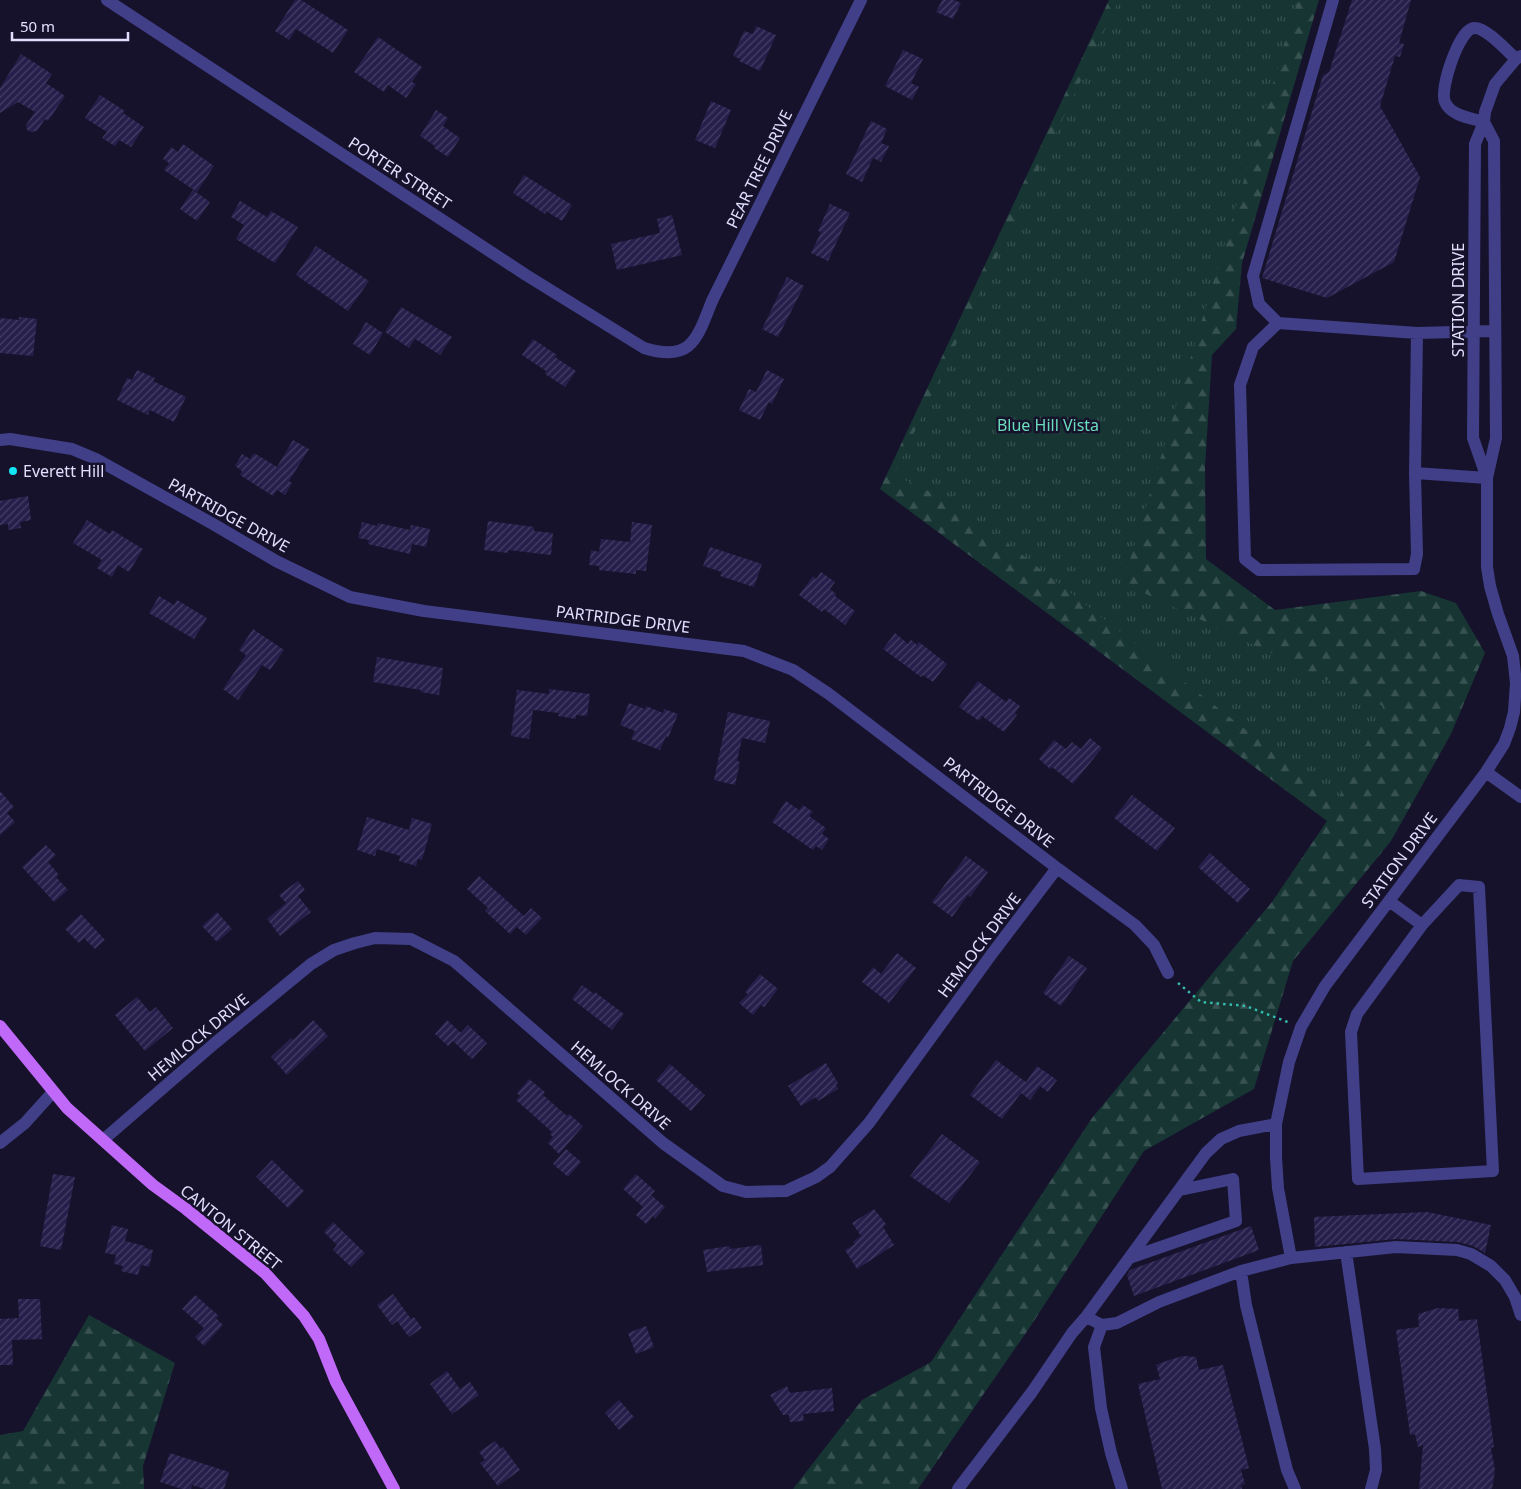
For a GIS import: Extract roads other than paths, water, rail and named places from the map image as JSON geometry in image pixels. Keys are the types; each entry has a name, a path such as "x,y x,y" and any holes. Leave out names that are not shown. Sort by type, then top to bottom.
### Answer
{"main road":[{"name":"CANTON STREET","path":"0,1026 68,1108 153,1185 186,1209 265,1273 304,1316 319,1339 336,1382 394,1489"}],"street":[{"name":"PORTER STREET","path":"107,0 526,276 635,343 660,353 683,350"},
{"name":"PEAR TREE DRIVE","path":"683,350 694,340 700,330 712,301 861,0"},
{"path":"1333,0 1253,276 1259,304 1278,323 1417,332 1494,331"},
{"path":"1484,122 1450,110 1443,97 1444,84 1459,41 1468,30 1474,28 1482,29 1518,58"},
{"name":"STATION DRIVE","path":"1487,478 1473,438 1475,144 1484,122 1484,112 1495,84 1518,58"},
{"name":"STATION DRIVE","path":"1291,1258 1278,1188 1276,1124 1290,1062 1301,1027 1326,986 1486,772 1504,744 1514,712 1516,683 1513,656 1498,614 1487,567 1487,478 1496,438 1494,141 1484,122"},
{"path":"1278,323 1253,348 1240,385 1245,558 1259,570 1414,569 1417,554 1415,474 1417,332"},
{"name":"PARTRIDGE DRIVE","path":"0,440 10,439 72,449 96,460 213,524 276,561 350,597 424,611 744,651 793,670 890,739 1057,868 1135,924 1154,945 1168,973"},
{"path":"1415,474 1487,478"},
{"path":"1486,772 1521,798"},
{"name":"HEMLOCK DRIVE","path":"102,1140 311,964 334,950 374,938 411,939 454,962 663,1143 723,1186 746,1192 786,1191 816,1178 830,1167 869,1122 1057,868"},
{"path":"1458,885 1479,887 1493,1170 1358,1179 1351,1032 1357,1014 1422,925 1458,885"},
{"path":"1389,901 1422,925"},
{"path":"0,1143 25,1123 53,1092"},
{"path":"958,1489 1032,1392 1072,1333 1132,1257 1206,1153 1221,1139 1239,1131 1276,1124"},
{"path":"1132,1257 1236,1221 1233,1179 1180,1190"},
{"path":"1086,1317 1102,1325 1117,1323 1160,1302 1241,1271 1291,1258 1396,1247 1457,1250 1471,1254 1491,1266 1505,1280 1515,1297 1521,1315"},
{"path":"1346,1252 1375,1449 1376,1470 1371,1489"},
{"path":"1241,1271 1246,1305 1287,1470 1295,1489"},
{"path":"1102,1325 1094,1347 1101,1408 1111,1453 1122,1489"}],"place":[{"name":"Everett Hill","path":"13,471"}],"park label":[{"name":"Blue Hill Vista","path":"1048,425"}]}
